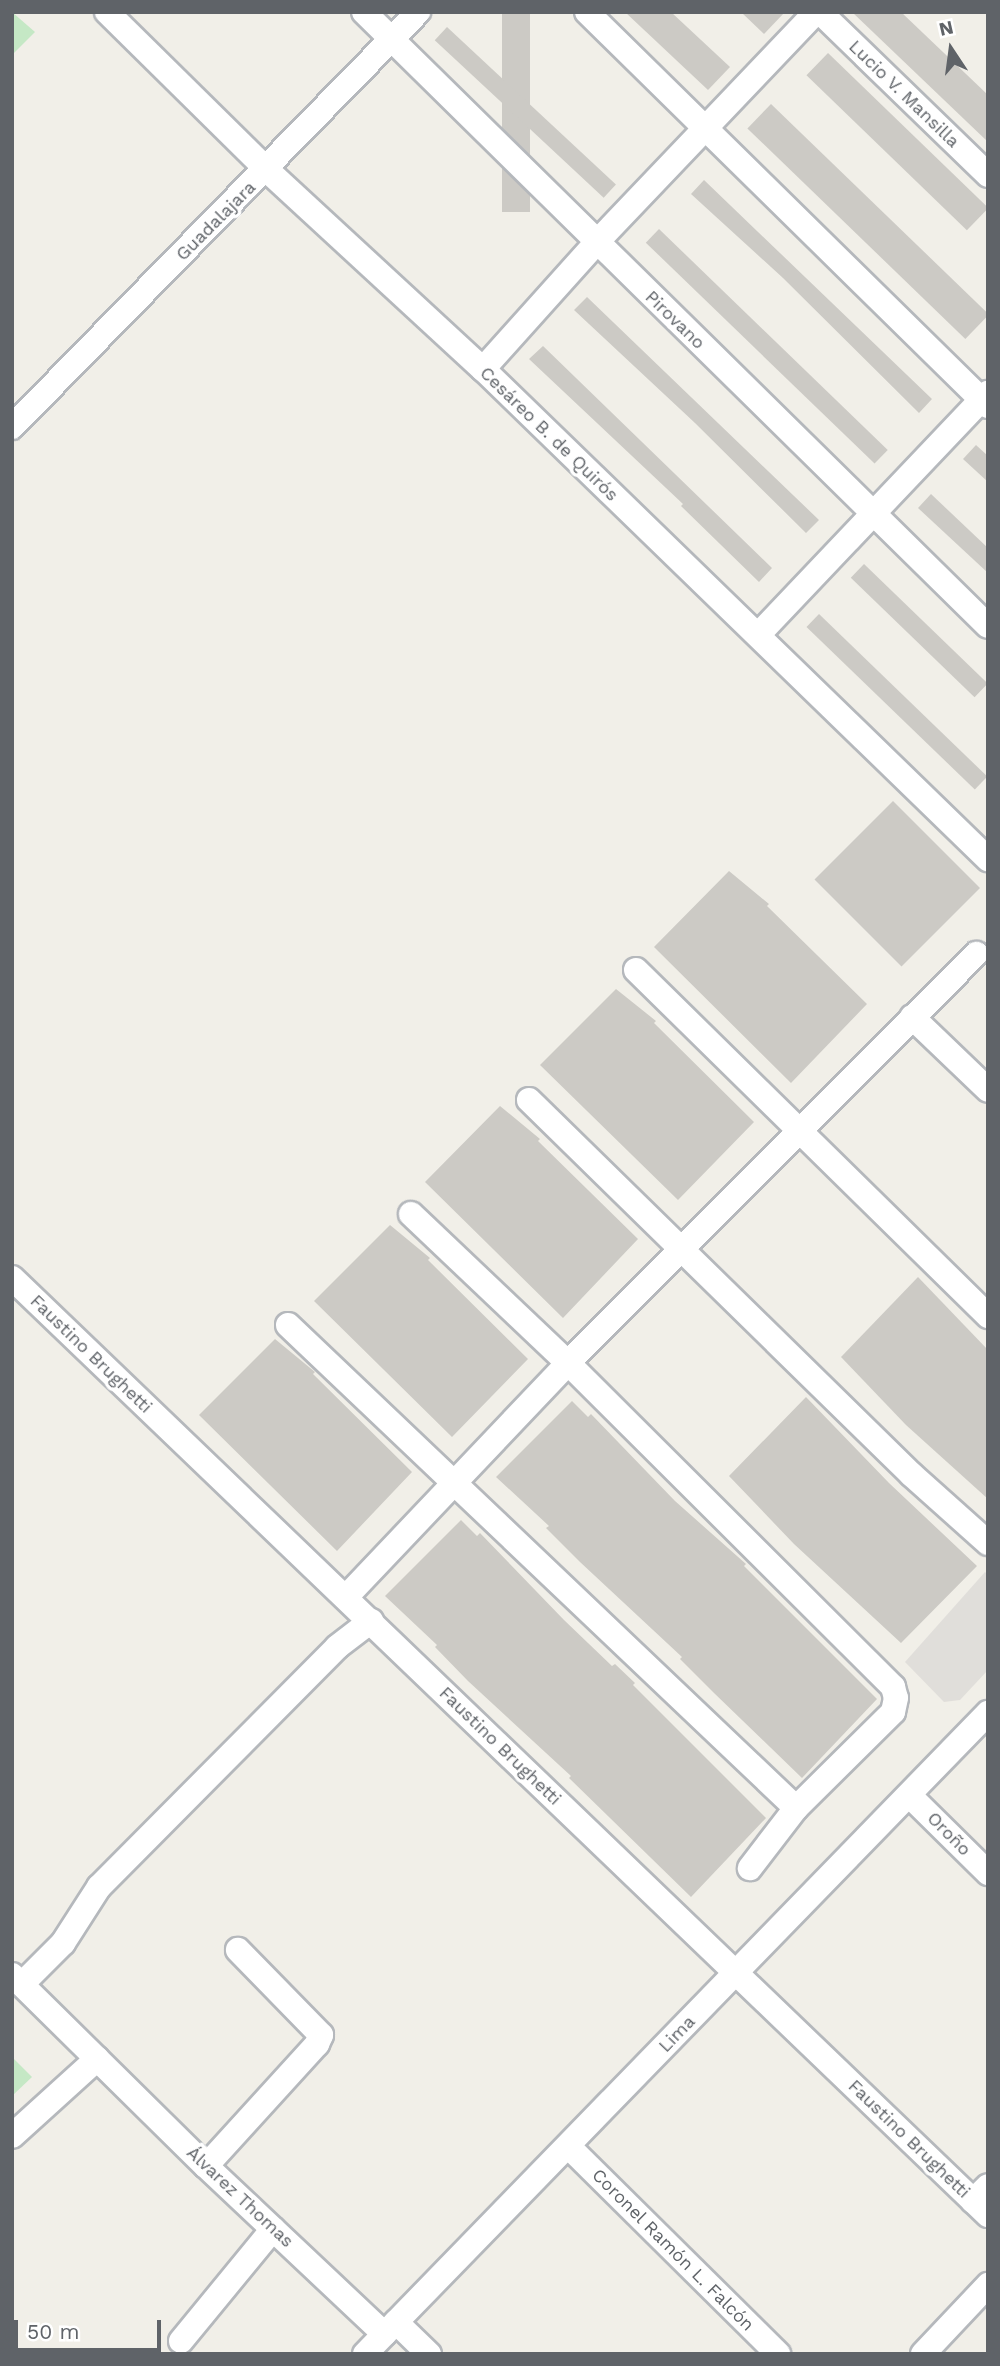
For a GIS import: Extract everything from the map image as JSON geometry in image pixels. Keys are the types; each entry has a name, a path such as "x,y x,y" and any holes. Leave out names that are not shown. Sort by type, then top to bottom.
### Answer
{"street":[{"name":"Cesáreo B. de Quirós","path":"107,12 267,170 483,369 988,859"},
{"name":"Pirovano","path":"364,12 988,626"},
{"name":"Guadalajara","path":"12,428 267,170 418,12"},
{"path":"587,12 986,400 872,513 758,635"},
{"path":"483,369 596,243 818,12"},
{"name":"Lucio V. Mansilla","path":"818,12 988,175"},
{"path":"346,1597 568,1363 976,954"},
{"path":"636,970 988,1316"},
{"path":"912,1017 988,1090"},
{"path":"529,1100 912,1475 988,1543"},
{"path":"411,1214 568,1363 893,1687 896,1698 893,1712 796,1808 750,1868"},
{"name":"Faustino Brughetti","path":"12,1278 736,1973 983,2201"},
{"path":"288,1325 796,1808"},
{"path":"17,1979 63,1943 99,1887 337,1647 371,1622"},
{"name":"Lima","path":"365,2354 988,1713"},
{"name":"Oroño","path":"910,1796 988,1873"},
{"path":"206,2166 317,2044 321,2035 238,1950"},
{"name":"Álvarez Thomas","path":"17,1979 272,2229 390,2328 429,2354"},
{"path":"12,2136 97,2059"},
{"name":"Coronel Ramón L. Falcón","path":"569,2146 778,2354"},
{"path":"181,2341 272,2229"},
{"path":"923,2354 988,2285"}],"shaded area":[{"path":"985,1572 988,1575 988,1670 960,1700 944,1702 905,1662"}],"green space":[{"path":"12,12 35,32 12,55"},
{"path":"12,2057 32,2077 12,2096"}],"building":[{"path":"502,12 530,12 530,212 502,212"},
{"path":"625,12 671,12 730,67 708,90"},
{"path":"741,12 785,12 764,34"},
{"path":"852,12 901,12 988,95 988,142"},
{"path":"447,27 616,185 604,198 435,40"},
{"path":"828,53 988,208 967,230 806,75"},
{"path":"771,104 988,314 965,339 747,128"},
{"path":"704,180 932,399 919,413 783,278 691,194"},
{"path":"659,229 888,450 875,464 646,243"},
{"path":"587,297 819,520 806,533 695,423 574,310"},
{"path":"543,346 772,568 759,582 681,506 683,504 529,359"},
{"path":"976,445 988,456 988,482 963,459"},
{"path":"931,494 988,548 988,573 918,508"},
{"path":"864,564 988,683 975,697 851,578"},
{"path":"819,614 987,777 975,789 806,627"},
{"path":"893,801 980,888 901,966 815,879"},
{"path":"729,871 769,904 767,906 867,1004 791,1083 654,947"},
{"path":"616,989 656,1021 654,1023 754,1122 678,1200 540,1065"},
{"path":"500,1106 540,1139 538,1141 638,1239 563,1318 425,1182"},
{"path":"390,1225 430,1258 428,1260 528,1359 452,1437 314,1301"},
{"path":"918,1277 988,1350 988,1499 906,1425 841,1357"},
{"path":"275,1339 315,1372 313,1374 412,1472 337,1551 199,1415"},
{"path":"806,1397 889,1483 977,1566 901,1643 794,1544 729,1476"},
{"path":"572,1401 588,1417 591,1414 675,1501 746,1564 744,1566 877,1699 802,1778 680,1659 682,1657 580,1562 546,1528 549,1526 496,1477"},
{"path":"461,1520 477,1536 480,1533 564,1620 612,1666 615,1664 635,1683 633,1685 766,1818 691,1897 569,1778 571,1776 468,1681 435,1647 437,1645 385,1596"}]}
